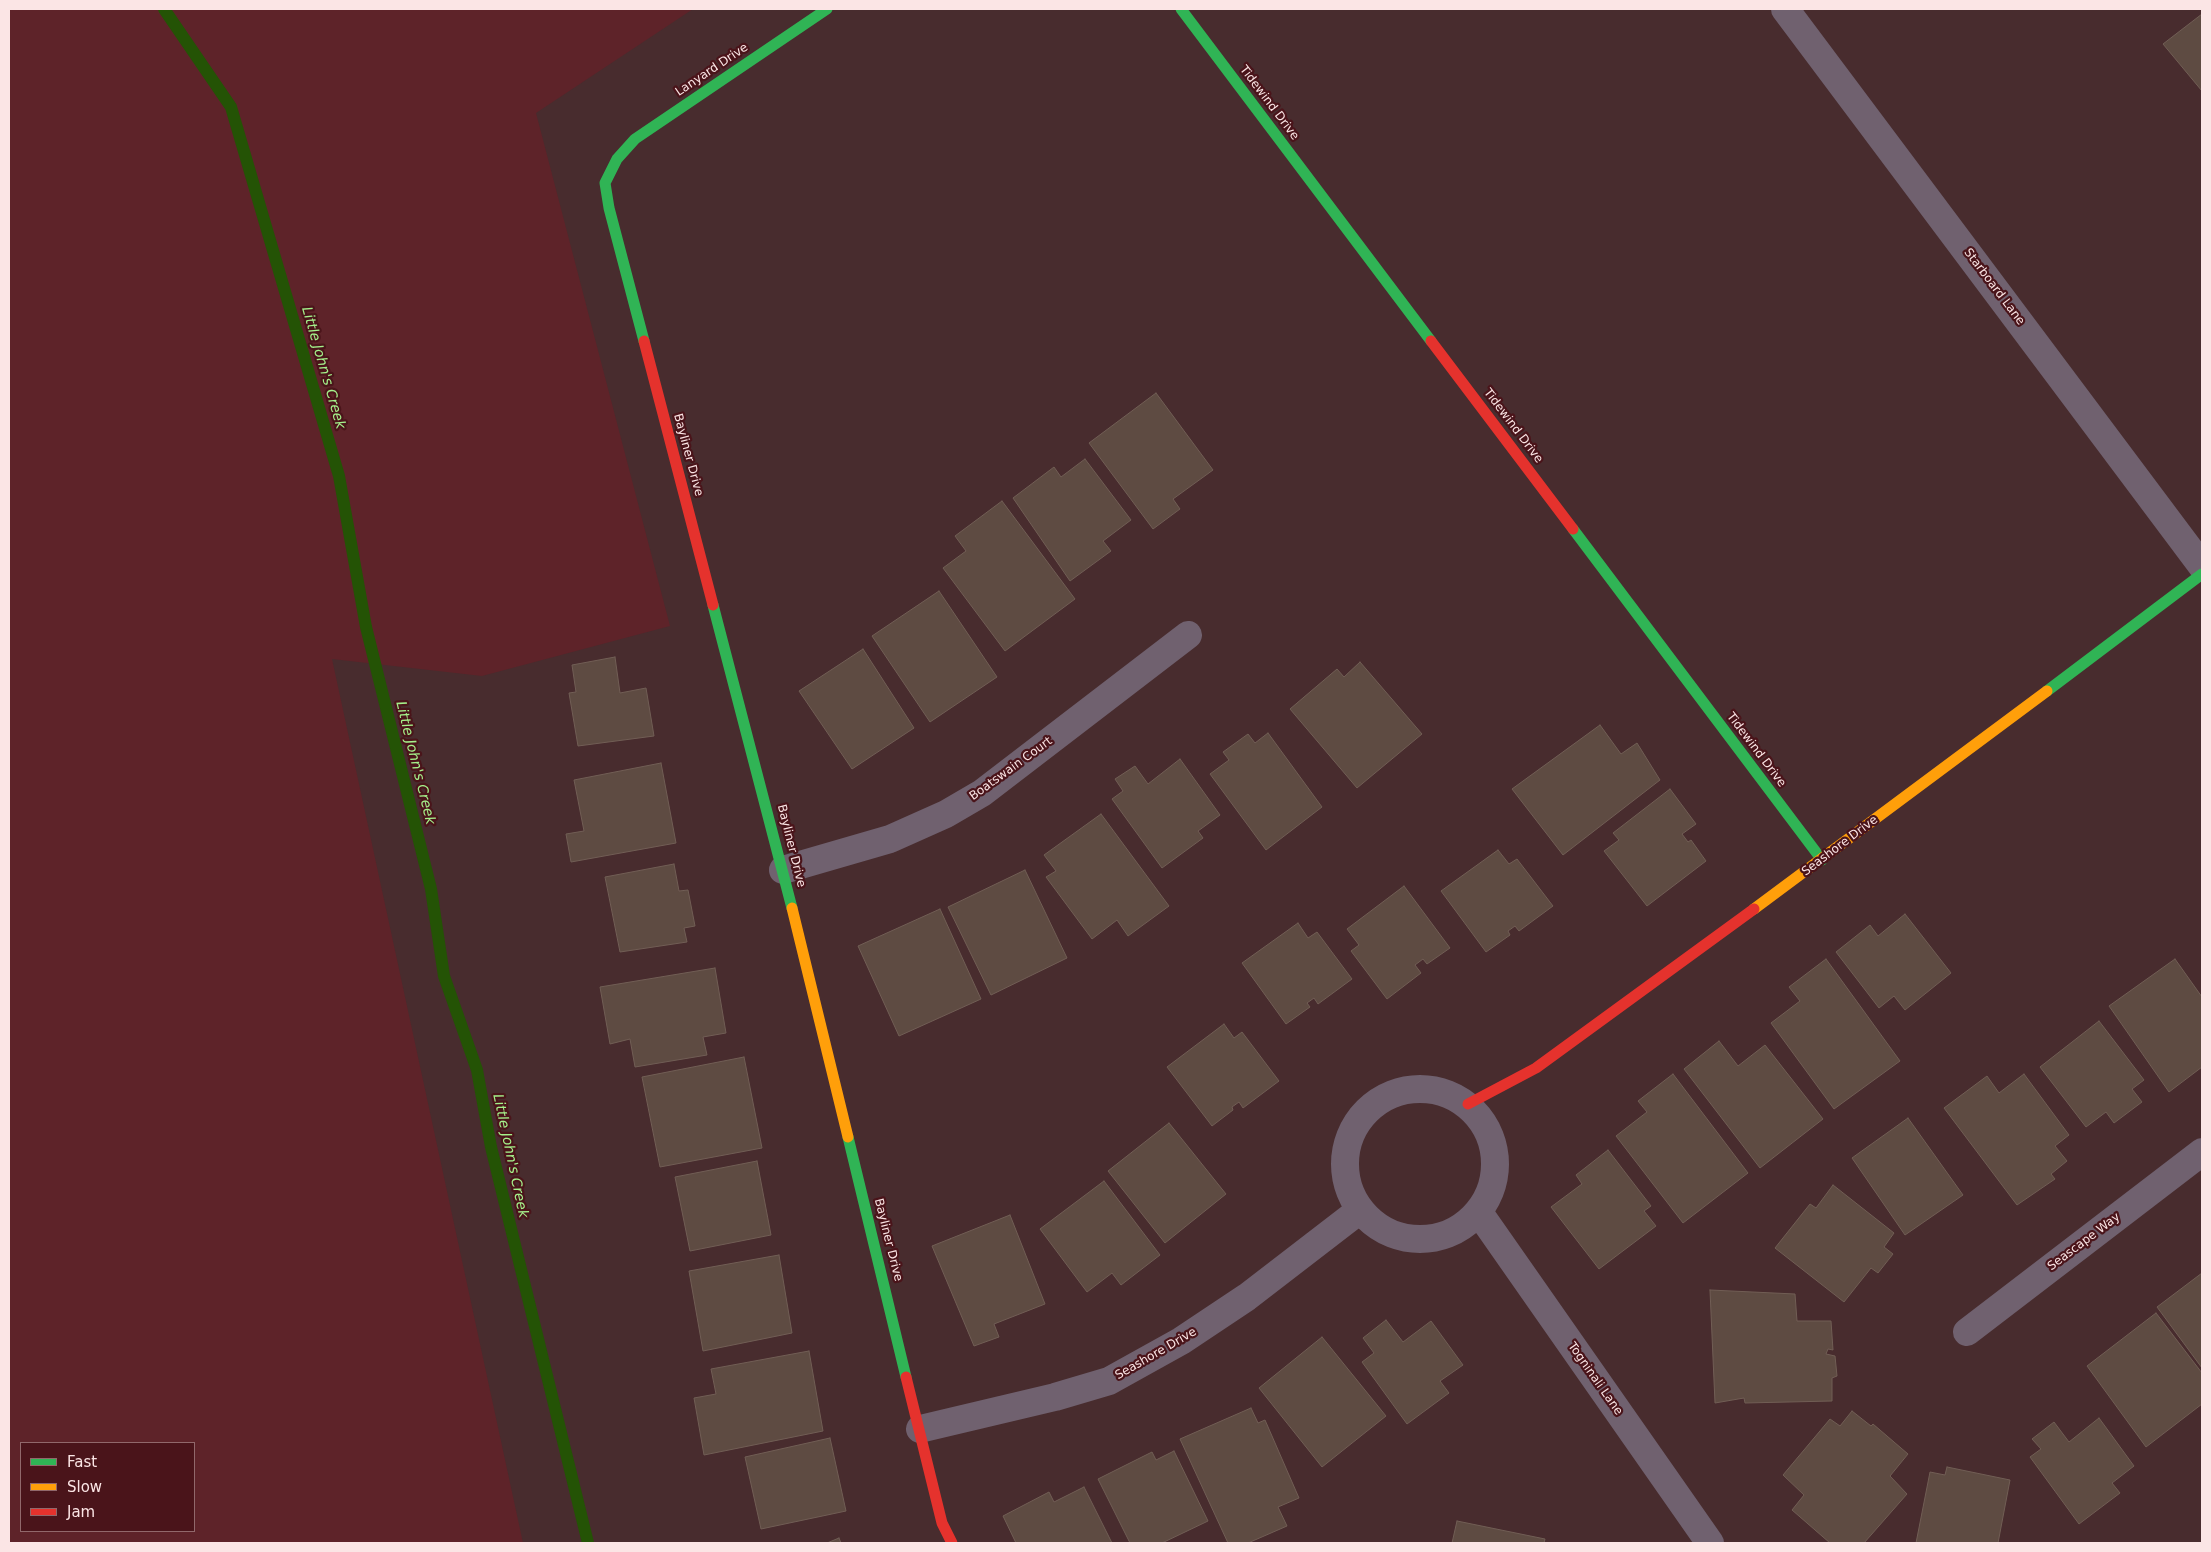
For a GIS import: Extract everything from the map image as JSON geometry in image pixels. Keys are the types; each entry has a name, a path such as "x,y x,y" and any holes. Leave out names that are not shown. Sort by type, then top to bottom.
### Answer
{"street":[{"name":"Lanyard Drive","path":"617,159 635,139 827,9"},
{"name":"Tidewind Drive","path":"1181,9 1822,860"},
{"name":"Starboard Lane","path":"1785,9 2202,566"},
{"name":"Bayliner Drive","path":"617,159 605,183 609,208 783,870 942,1524 952,1543"},
{"name":"Seashore Drive","path":"1468,1104 1536,1068 1822,860 2202,574"},
{"name":"Boatswain Court","path":"783,870 890,839 946,814 982,793 1188,635"},
{"path":"1430,1088 1468,1104 1489,1130 1497,1177 1480,1214 1455,1234 1402,1239 1360,1210 1348,1191 1345,1147 1360,1116 1388,1094 1430,1088"},
{"name":"Seascape Way","path":"1966,1332 2202,1152"},
{"name":"Seashore Drive","path":"920,1429 1055,1397 1110,1381 1181,1341 1247,1298 1360,1210"},
{"name":"Togninali Lane","path":"1480,1214 1710,1543"}],"shaded area":[{"path":"9,9 693,9 536,113 670,626 482,676 332,659 523,1543 9,1543"}],"building":[{"path":"2202,14 2202,91 2163,44"},
{"path":"1156,393 1213,470 1173,499 1180,509 1153,529 1089,443"},
{"path":"1085,459 1131,520 1103,541 1111,551 1070,581 1013,498 1054,467 1061,477"},
{"path":"1002,501 1075,599 1005,651 943,568 966,551 955,536"},
{"path":"939,591 997,677 930,722 872,636"},
{"path":"863,649 914,728 852,769 799,691"},
{"path":"615,657 620,693 646,688 654,736 578,746 569,693 576,692 572,665"},
{"path":"1360,662 1422,734 1357,788 1290,709 1337,669 1344,677"},
{"path":"1600,725 1621,754 1637,743 1660,780 1563,855 1512,789"},
{"path":"1268,733 1322,807 1266,850 1210,774 1229,760 1223,752 1248,734 1255,743"},
{"path":"1180,759 1220,815 1198,831 1203,838 1162,868 1112,799 1123,791 1115,779 1135,766 1148,784"},
{"path":"661,763 676,843 571,862 566,834 584,831 574,780"},
{"path":"1670,789 1696,824 1682,834 1688,842 1691,840 1706,861 1647,906 1604,851 1619,840 1613,833"},
{"path":"1101,814 1169,906 1128,936 1117,920 1092,939 1046,877 1056,871 1044,855"},
{"path":"1498,850 1509,864 1517,859 1553,906 1519,931 1515,926 1508,931 1510,935 1486,952 1441,891"},
{"path":"674,864 679,891 688,890 695,926 684,928 687,942 620,952 605,877"},
{"path":"1025,870 1067,958 991,995 948,907"},
{"path":"1404,886 1450,948 1427,964 1423,959 1415,965 1421,973 1387,999 1351,951 1359,945 1347,929"},
{"path":"940,909 981,999 899,1036 858,946"},
{"path":"1905,914 1951,973 1905,1010 1894,996 1879,1008 1836,952 1870,925 1878,936"},
{"path":"1298,923 1308,938 1317,932 1352,979 1318,1004 1314,998 1307,1003 1310,1007 1286,1024 1242,963"},
{"path":"1826,959 1900,1061 1834,1109 1771,1023 1800,1001 1789,987"},
{"path":"2175,959 2202,997 2202,1067 2169,1092 2109,1006"},
{"path":"715,968 726,1033 703,1037 707,1055 635,1067 630,1039 610,1044 600,987"},
{"path":"2099,1021 2144,1080 2132,1089 2142,1102 2114,1123 2106,1112 2086,1127 2040,1067"},
{"path":"1224,1024 1234,1038 1242,1032 1279,1081 1243,1108 1239,1102 1232,1107 1233,1110 1212,1126 1167,1067"},
{"path":"1719,1041 1738,1066 1765,1045 1823,1119 1760,1168 1684,1069"},
{"path":"744,1057 762,1148 660,1167 642,1077"},
{"path":"1673,1074 1748,1173 1683,1223 1616,1136 1647,1112 1638,1101"},
{"path":"2024,1074 2069,1135 2055,1146 2067,1161 2051,1174 2055,1179 2017,1205 1944,1108 1987,1076 1999,1093"},
{"path":"1908,1118 1963,1195 1905,1235 1852,1158"},
{"path":"1169,1123 1226,1194 1165,1243 1108,1171"},
{"path":"1608,1150 1651,1206 1644,1211 1656,1226 1599,1269 1551,1207 1582,1184 1576,1175"},
{"path":"757,1161 771,1235 690,1251 675,1177"},
{"path":"1104,1181 1160,1255 1121,1285 1112,1273 1087,1292 1040,1229"},
{"path":"1833,1185 1894,1233 1884,1247 1893,1254 1878,1273 1871,1268 1844,1302 1775,1248 1810,1204 1816,1208"},
{"path":"1010,1215 1045,1304 994,1324 999,1337 974,1346 932,1246"},
{"path":"779,1255 792,1333 703,1351 689,1271"},
{"path":"2202,1273 2202,1368 2157,1307"},
{"path":"1710,1290 1795,1294 1797,1321 1831,1321 1833,1350 1828,1349 1826,1354 1835,1356 1837,1376 1832,1378 1832,1401 1745,1403 1744,1398 1715,1403"},
{"path":"2156,1313 2202,1373 2202,1404 2146,1447 2087,1366"},
{"path":"1386,1320 1403,1342 1431,1321 1463,1365 1440,1381 1449,1393 1407,1424 1362,1362 1374,1353 1363,1338"},
{"path":"1322,1337 1386,1416 1322,1467 1259,1388"},
{"path":"809,1351 823,1431 704,1455 694,1398 716,1394 711,1369"},
{"path":"1251,1408 1258,1423 1265,1420 1299,1498 1278,1507 1287,1526 1248,1543 1228,1543 1180,1439"},
{"path":"1852,1411 1871,1426 1873,1424 1908,1454 1890,1476 1907,1494 1864,1543 1830,1543 1792,1510 1804,1495 1783,1475 1830,1419 1840,1426"},
{"path":"2099,1418 2134,1466 2112,1483 2120,1493 2079,1524 2030,1457 2041,1449 2032,1439 2054,1422 2069,1442"},
{"path":"830,1438 846,1511 761,1529 745,1457"},
{"path":"1174,1451 1208,1521 1162,1543 1130,1543 1098,1479 1152,1452 1156,1460"},
{"path":"1947,1467 2010,1480 1998,1543 1916,1543 1930,1472 1945,1475"},
{"path":"1084,1487 1112,1543 1016,1543 1003,1516 1049,1492 1054,1502"},
{"path":"1457,1521 1545,1539 1544,1543 1452,1543"},
{"path":"839,1538 841,1543 827,1543"}],"waterway":[{"name":"Little John's Creek","path":"164,9 231,107 339,476 366,627 431,889 444,976 477,1070 491,1147 588,1543"}],"traffic: fast":[{"path":"644,341 609,208 605,183 617,159 635,139 827,9"},
{"path":"1181,9 1431,341"},
{"path":"1573,529 1822,860"},
{"path":"2047,691 2202,574"},
{"path":"713,605 792,908"},
{"path":"848,1137 906,1377"}],"traffic: slow":[{"path":"1754,909 2047,691"},
{"path":"792,908 848,1137"}],"traffic: jam":[{"path":"644,341 713,605"},
{"path":"1431,341 1573,529"},
{"path":"1468,1104 1536,1068 1754,909"},
{"path":"906,1377 942,1523 952,1543"}]}
